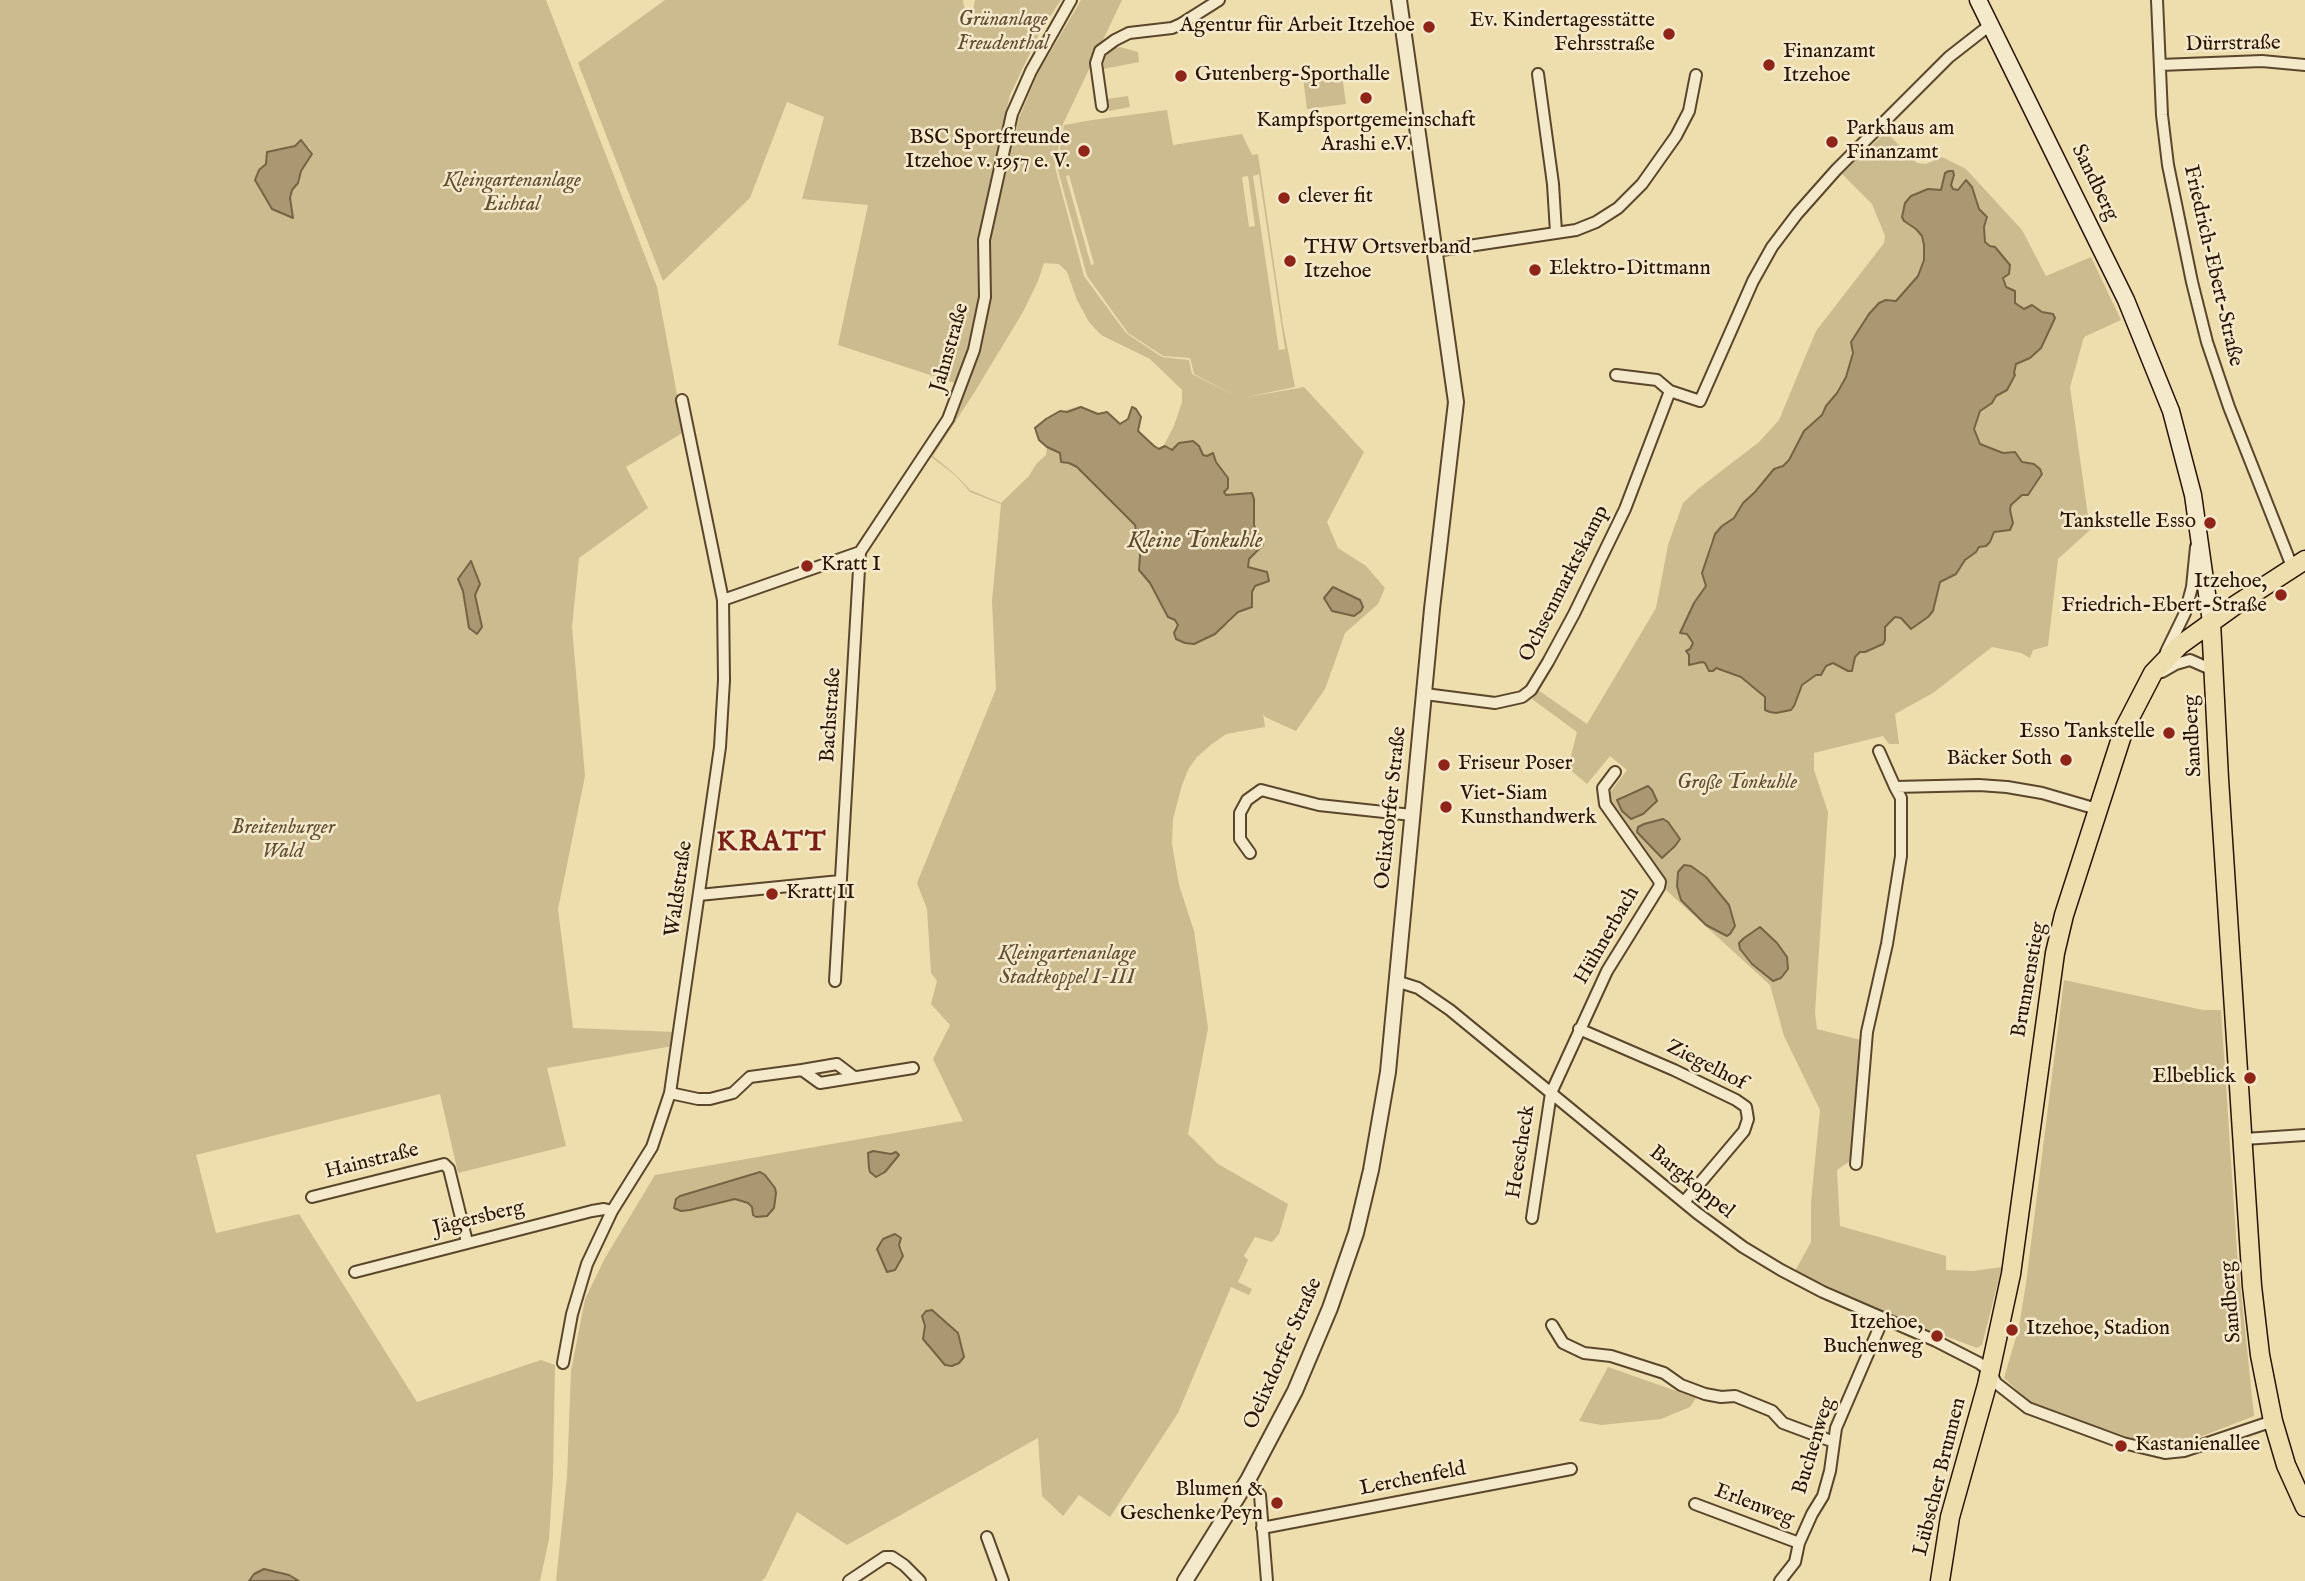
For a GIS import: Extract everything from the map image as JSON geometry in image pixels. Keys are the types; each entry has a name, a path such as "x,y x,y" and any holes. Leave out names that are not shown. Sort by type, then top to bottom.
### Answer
{"main road":[{"name":"Sandberg","path":"1978,0 2126,300 2171,411 2193,495 2211,622 2252,1286 2260,1355 2273,1421 2286,1465 2305,1507"},
{"name":"Brunnenstieg","path":"1989,1378 2011,1273 2053,965 2064,915 2124,729 2146,684 2158,667 2180,645 2299,564"},
{"name":"Lübscher Brunnen","path":"1940,1581 1950,1517 1989,1378"}],"street":[{"name":"Jahnstraße","path":"860,552 929,451 957,400 974,350 985,297 984,240 1012,114 1031,72 1071,0"},
{"path":"1102,106 1096,62 1100,51 1129,33 1172,28 1219,0"},
{"name":"Oelixdorfer Straße","path":"1185,1581 1248,1480 1312,1353 1356,1233 1381,1120 1455,402 1399,0"},
{"name":"Friedrich-Ebert-Straße","path":"2157,0 2162,114 2168,165 2207,342 2229,407 2299,564"},
{"path":"1616,375 1657,380 1670,391 1700,401 1753,281 1790,222 1836,170 1940,65 1990,25"},
{"name":"Dürrstraße","path":"2160,65 2262,61 2305,65"},
{"path":"1538,75 1553,184 1556,232"},
{"path":"1435,251 1576,230 1618,208 1633,194 1684,122 1693,99 1696,75"},
{"name":"Ochsenmarktskamp","path":"1424,694 1495,703 1522,697 1531,690 1574,614 1625,509 1670,391"},
{"name":"Waldstraße","path":"563,1363 586,1264 612,1211 652,1147 670,1093 722,722 723,600 682,400"},
{"path":"2158,667 2185,613 2192,587 2197,523"},
{"path":"723,600 860,552"},
{"name":"Bachstraße","path":"835,981 860,552"},
{"path":"2146,684 2171,666 2186,660 2213,670"},
{"path":"1856,1164 1867,1032 1892,919 1901,856 1901,798 1878,751"},
{"name":"Hühnerbach","path":"1551,1093 1607,971 1660,882 1605,804 1602,788 1615,772"},
{"path":"1895,787 1997,786 2042,793 2097,809"},
{"path":"1250,853 1240,839 1239,821 1247,800 1258,791 1266,790 1319,805 1412,815"},
{"path":"699,895 841,881"},
{"name":"Bargkoppel","path":"1396,981 1412,985 1434,998 1724,1234 1764,1260 1823,1292 1936,1341 2028,1408 2123,1443 2160,1452 2184,1451 2273,1421"},
{"name":"Ziegelhof","path":"1580,1028 1674,1070 1746,1107 1748,1119 1744,1131 1684,1202"},
{"path":"670,1093 710,1099 733,1093 750,1077 802,1070 820,1083 913,1068"},
{"name":"Heescheck","path":"1532,1218 1551,1093"},
{"path":"2244,1139 2305,1135"},
{"name":"Hainstraße","path":"312,1197 446,1165 467,1242"},
{"name":"Jägersberg","path":"355,1272 592,1211 612,1211"},
{"name":"Buchenweg","path":"1780,1581 1795,1562 1799,1543 1823,1496 1836,1427 1883,1319"},
{"path":"1552,1325 1563,1343 1584,1353 1611,1356 1664,1373 1681,1385 1705,1394 1735,1396 1772,1411 1783,1423 1834,1442"},
{"name":"Lerchenfeld","path":"1262,1528 1571,1469"},
{"path":"1248,1480 1260,1495 1267,1581"},
{"name":"Erlenweg","path":"1695,1504 1799,1543"},
{"path":"987,1538 1003,1581"},
{"path":"849,1581 885,1557 892,1557 904,1565 920,1581"}],"green space":[{"name":"Breitenburger Wald","path":"0,0 546,0 657,287 684,432 626,467 648,508 579,558 572,627 585,776 558,909 573,1028 675,1032 673,1046 547,1068 566,1146 458,1173 440,1094 196,1155 216,1233 299,1214 417,1402 541,1360 555,1365 549,1539 540,1581 299,1581 274,1570 254,1574 249,1581 0,1581","holes":["295,146 309,147 312,154 292,190 290,199 293,218 272,209 255,180 259,170 275,152","458,579 475,594 482,627 469,628 463,591"]},
{"name":"Grünanlage Freudenthal","path":"665,0 963,0 964,7 972,15 975,0 1061,0 1040,32 1010,95 978,238 979,298 969,350 958,384 838,345 868,205 802,199 824,117 787,102 750,198 663,281 578,63"},
{"name":"Kleingartenanlage Stadtkoppel I-III","path":"1081,0 1122,0 1063,124 1055,167 1084,276 1126,333 1162,357 1189,360 1192,374 1240,398 1194,374 1190,358 1163,356 1128,333 1087,276 1057,167 1064,125 1092,120 1167,110 1173,145 1242,134 1252,155 1258,154 1283,325 1295,387 1242,398 1304,387 1364,452 1327,522 1338,548 1366,566 1385,588 1378,604 1345,633 1325,689 1296,731 1265,717 1263,713 1265,727 1226,734 1212,744 1189,768 1173,819 1172,844 1179,885 1194,931 1208,1028 1188,1134 1218,1164 1288,1204 1279,1234 1272,1242 1255,1237 1244,1256 1248,1260 1238,1282 1252,1289 1249,1295 1231,1287 1178,1413 1110,1517 1079,1495 1063,1516 1042,1496 1038,1438 847,1545 797,1512 765,1578 761,1581 556,1581 567,1477 571,1371 585,1299 605,1258 655,1175 963,1121 933,1059 950,1025 931,1004 937,981 931,973 927,909 917,883 996,689 992,601 1001,504 970,492 956,476 930,456 961,399 979,352 992,298 990,241 1019,118 1038,73","holes":["1259,174 1285,349 1279,350 1253,176","1069,175 1094,264 1091,265 1066,176","1248,176 1255,226 1249,227 1242,177","1044,263 1059,264 1067,272 1077,300 1089,322 1101,335 1150,359 1182,390 1182,402 1164,445 1158,448 1140,434 1138,424 1139,434 1159,449 1172,450 1184,441 1199,446 1203,455 1215,457 1223,471 1226,495 1252,493 1253,520 1258,530 1248,567 1257,570 1269,581 1253,589 1252,607 1238,612 1229,623 1190,644 1176,639 1178,625 1168,617 1150,583 1139,570 1141,555 1135,525 1077,467 1060,453 1047,447 1035,428 1054,414 1081,407 1098,414 1107,412 1097,413 1080,406 1053,414 1034,427 1038,440 1047,448 1046,455 1001,503 970,490 933,456 1023,312","873,1151 899,1155 880,1176 870,1172 868,1153","754,1173 768,1180 775,1188 776,1199 753,1215 752,1207 748,1203 735,1199 690,1210 712,1186","895,1234 903,1251 895,1270 887,1272 877,1251 883,1239","926,1311 935,1312 958,1333 964,1357 959,1363 945,1365 923,1339 925,1326 922,1316"]},
{"path":"1120,47 1138,52 1139,62 1103,69 1105,57 1112,49"},
{"path":"1342,75 1346,104 1307,109 1303,78"},
{"path":"1128,96 1130,107 1109,111 1107,99"},
{"name":"Große Tonkuhle","path":"1886,132 1917,163 1926,164 1942,157 1966,169 2022,230 2046,276 2091,257 2121,320 2084,337 2070,387 2090,530 2058,559 2048,646 2033,650 2030,658 2021,653 1992,647 1933,693 1895,714 1899,744 1889,744 1883,736 1814,753 1814,770 1828,812 1815,1013 1817,1029 1861,1040 1850,1161 1837,1170 1840,1226 1946,1256 1946,1270 1973,1271 2002,1267 1982,1345 1977,1348 1895,1317 1795,1271 1811,1242 1811,1202 1820,1110 1784,1036 1770,985 1666,890 1661,875 1607,803 1608,795 1627,770 1610,756 1587,784 1568,768 1577,732 1532,699 1538,690 1587,724 1656,608 1668,545 1683,503 1759,442 1779,420 1816,331 1884,243 1885,236 1872,204 1842,174","holes":["1945,173 1954,175 1951,186 1953,190 1969,183 1972,187 1979,209 1984,213 1987,222 1984,227 1985,242 2000,253 2004,283 2015,303 2024,309 2032,305 2042,312 2053,314 2045,340 2036,353 2016,364 2007,390 1980,411 1974,429 1980,444 2003,453 2015,452 2039,480 2032,491 2022,495 2011,505 2010,530 1993,532 1986,546 1979,546 1976,552 1965,560 1956,575 1940,582 1933,611 1906,622 1895,617 1885,627 1883,644 1860,652 1855,657 1854,668 1848,671 1833,663 1825,666 1802,685 1791,710 1776,713 1757,689 1741,677 1716,668 1713,671 1705,663 1689,661 1693,643 1683,625 1706,586 1702,573 1711,541 1722,526 1734,518 1743,503 1774,469 1789,460 1804,431 1822,415 1850,369 1853,339 1859,330 1890,302 1896,301 1918,276 1924,260 1924,245 1922,236 1902,217 1905,203 1911,196 1928,189 1941,190","1643,787 1655,805 1635,819 1622,796"]},
{"path":"1132,407 1136,408 1141,417 1132,408 1128,419 1120,424 1107,412 1120,423 1127,419"},
{"path":"2064,980 2203,1010 2221,1010 2237,1252 2254,1416 2174,1447 2157,1447 2032,1404 2004,1378 2019,1327 2026,1283"},
{"path":"1608,1367 1696,1398 1690,1407 1661,1419 1601,1425 1579,1421"}],"water":[{"path":"301,140 312,154 292,190 290,198 293,218 272,209 255,180 259,170 266,164 267,152 295,146"},
{"name":"Große Tonkuhle","path":"1953,171 1954,175 1951,185 1953,189 1958,190 1966,180 1972,187 1979,209 1987,217 1984,227 1985,242 1995,247 2010,265 2009,274 2003,278 2006,287 2015,291 2015,303 2024,309 2032,305 2042,312 2053,314 2055,318 2041,348 2030,358 2016,364 2015,375 2007,390 1980,411 1974,429 1980,444 2003,453 2015,452 2022,462 2034,464 2042,474 2028,495 2022,495 2011,505 2013,523 2010,530 1994,532 1990,542 1979,547 1965,560 1956,574 1940,582 1933,611 1928,617 1911,629 1901,618 1895,617 1885,627 1883,644 1860,652 1855,657 1852,671 1833,663 1826,666 1821,675 1816,675 1802,685 1791,710 1770,712 1765,710 1765,697 1741,677 1716,668 1709,671 1702,662 1689,665 1686,651 1693,643 1687,634 1680,633 1694,603 1706,586 1702,573 1715,534 1734,518 1743,503 1774,469 1789,460 1804,431 1822,415 1846,377 1853,353 1851,342 1869,314 1879,303 1886,300 1896,301 1918,276 1924,260 1924,245 1922,236 1902,217 1905,203 1911,196 1928,189 1941,190 1945,173"},
{"name":"Kleine Tonkuhle","path":"1081,407 1098,414 1107,412 1120,424 1128,419 1132,407 1136,409 1141,417 1138,431 1154,446 1159,449 1165,446 1172,450 1179,443 1193,441 1203,455 1213,453 1228,478 1228,488 1224,492 1226,495 1252,493 1254,525 1263,545 1249,559 1248,567 1267,572 1269,581 1255,586 1252,592 1252,607 1238,612 1215,634 1194,644 1176,639 1174,633 1178,625 1168,617 1150,583 1139,570 1140,555 1135,525 1077,467 1061,462 1060,453 1039,440 1035,428 1046,419 1060,411 1067,412"},
{"path":"471,561 480,584 475,595 482,627 477,634 469,628 463,591 458,579"},
{"path":"1333,587 1360,600 1363,607 1361,611 1354,616 1332,611 1324,598"},
{"path":"1648,786 1657,801 1643,814 1631,819 1622,811 1617,800"},
{"path":"1663,819 1680,839 1662,858 1637,832 1638,827 1644,824"},
{"path":"1684,865 1691,866 1706,877 1729,905 1735,926 1727,936 1706,925 1681,900 1677,886 1678,872"},
{"path":"1760,927 1787,957 1788,969 1781,978 1773,981 1752,964 1740,949 1739,943"},
{"path":"873,1151 891,1154 896,1152 899,1155 885,1172 876,1177 869,1168 868,1153"},
{"path":"760,1172 775,1188 776,1193 774,1208 767,1216 756,1217 748,1203 735,1199 690,1210 681,1211 674,1208 676,1199 680,1196"},
{"path":"895,1234 901,1238 899,1245 903,1256 895,1270 887,1272 877,1249 883,1239"},
{"path":"932,1310 958,1333 964,1357 959,1363 945,1365 923,1339 925,1326 922,1316 926,1311"},
{"path":"264,1569 289,1575 299,1581 249,1581 254,1574"}],"place":[{"name":"Agentur für Arbeit Itzehoe","path":"1429,27"},
{"name":"Ev. Kindertagesstätte Fehrsstraße","path":"1669,34"},
{"name":"Finanzamt Itzehoe","path":"1769,65"},
{"name":"Gutenberg-Sporthalle","path":"1181,76"},
{"name":"Kampfsportgemeinschaft Arashi e.V.","path":"1366,98"},
{"name":"Parkhaus am Finanzamt","path":"1832,142"},
{"name":"BSC Sportfreunde Itzehoe v. 1957 e. V.","path":"1084,151"},
{"name":"clever fit","path":"1284,198"},
{"name":"THW Ortsverband Itzehoe","path":"1290,261"},
{"name":"Elektro-Dittmann","path":"1535,270"},
{"name":"Tankstelle Esso","path":"2210,523"},
{"name":"Kratt I","path":"807,566"},
{"name":"Itzehoe, Friedrich-Ebert-Straße","path":"2281,595"},
{"name":"Esso Tankstelle","path":"2169,733"},
{"name":"Bäcker Soth","path":"2066,760"},
{"name":"Friseur Poser","path":"1444,765"},
{"name":"Viet-Siam Kunsthandwerk","path":"1446,807"},
{"name":"Kratt II","path":"772,894"},
{"name":"Elbeblick","path":"2250,1078"},
{"name":"Itzehoe, Stadion","path":"2012,1330"},
{"name":"Itzehoe, Buchenweg","path":"1937,1336"},
{"name":"Kastanienallee","path":"2121,1446"},
{"name":"Blumen & Geschenke Peyn","path":"1277,1503"}],"district":[{"name":"KRATT","path":"772,844"}],"park label":[{"name":"Kleingartenanlage Eichtal","path":"512,194"}]}
